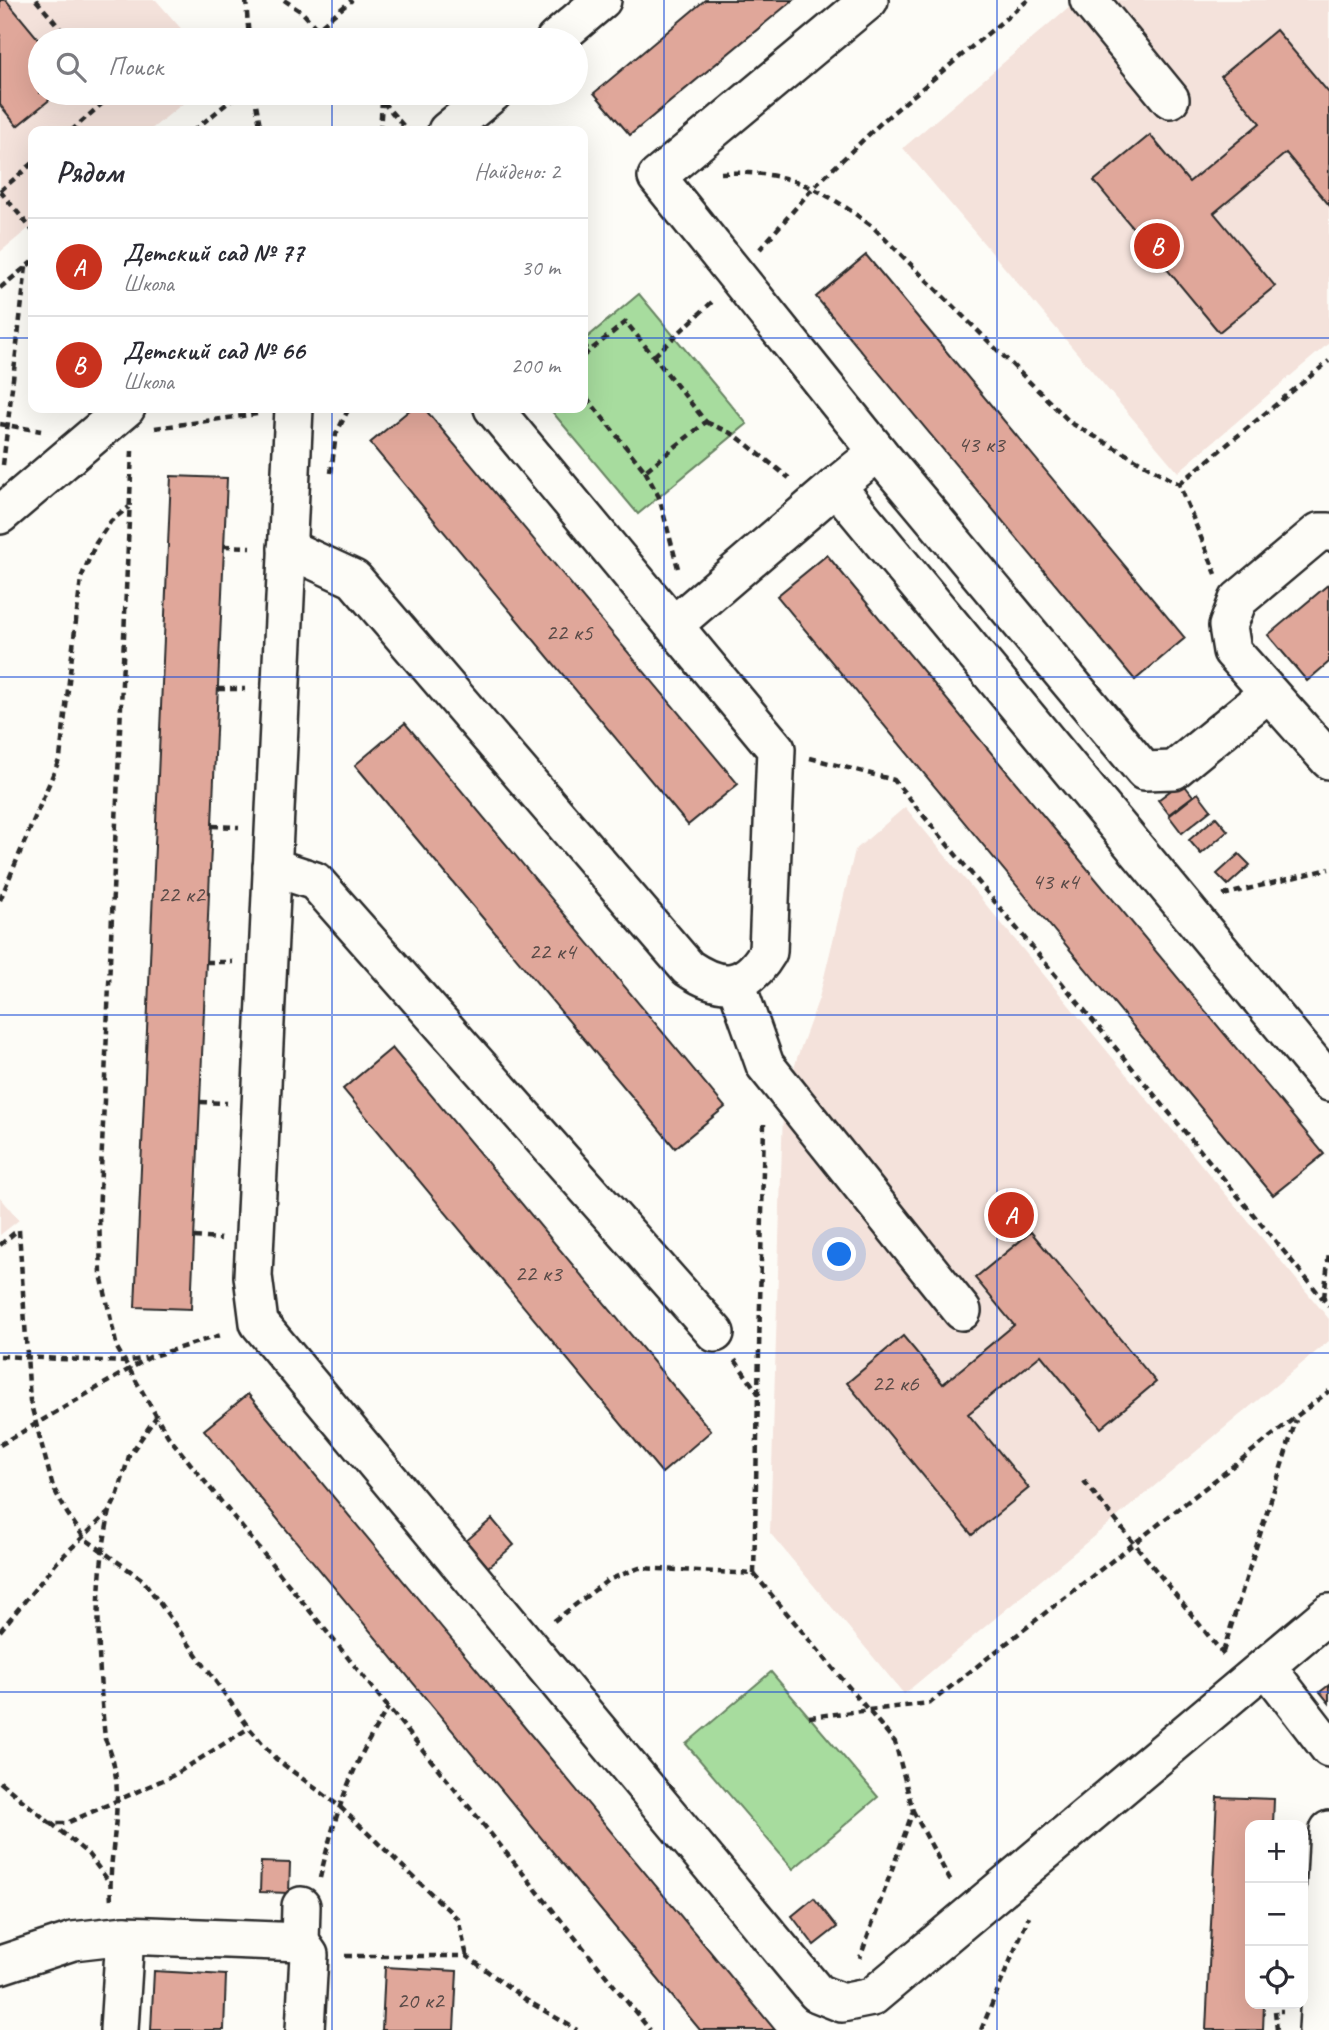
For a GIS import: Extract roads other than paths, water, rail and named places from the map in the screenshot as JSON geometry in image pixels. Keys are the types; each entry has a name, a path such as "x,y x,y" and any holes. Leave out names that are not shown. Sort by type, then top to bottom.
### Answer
{"lane":[{"path":"569,28 602,0"},
{"path":"869,0 657,177 878,452 1144,771"},
{"path":"1089,0 1170,99"},
{"path":"453,126 478,105"},
{"path":"281,413 287,548 253,1276 259,1323 817,1993 842,2003 872,1997 1329,1613"},
{"path":"287,548 354,579 688,968 710,983 736,983 757,971 768,952 776,749 682,618 498,413"},
{"path":"0,515 136,419"},
{"path":"682,618 878,452"},
{"path":"827,494 1098,805 1329,1082"},
{"path":"1329,532 1319,532 1255,583 1238,600 1228,626 1232,651 1329,760"},
{"path":"1098,805 1144,771 1174,770 1222,747 1268,693"},
{"path":"272,867 315,881 715,1333"},
{"path":"736,983 765,1065 962,1311"},
{"path":"1256,1674 1329,1748"},
{"path":"1318,2030 1329,1830"},
{"path":"0,1965 73,1941 119,1936 304,1935 305,2030"},
{"path":"119,1936 119,2030"}],"place":[{"name":"Детский сад № 66","path":"1157,246"},
{"name":"Детский сад № 77","path":"1011,1215"}]}
